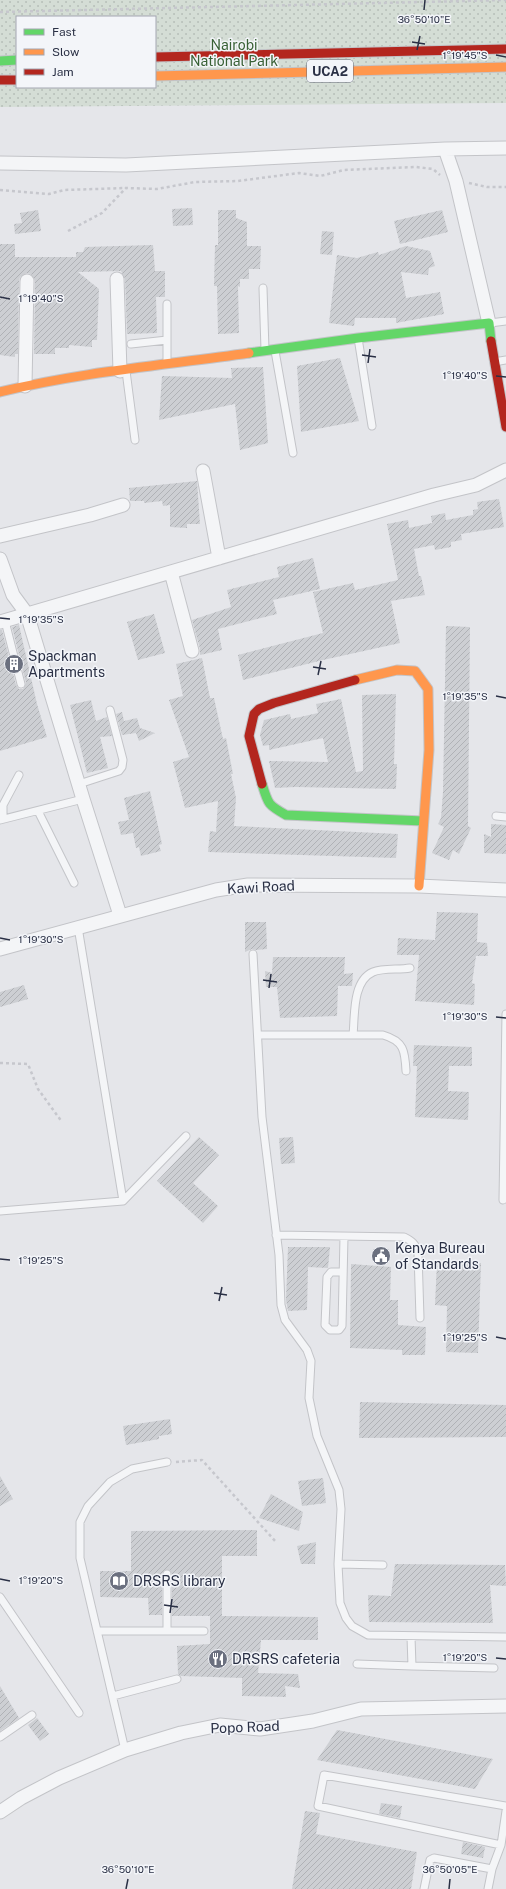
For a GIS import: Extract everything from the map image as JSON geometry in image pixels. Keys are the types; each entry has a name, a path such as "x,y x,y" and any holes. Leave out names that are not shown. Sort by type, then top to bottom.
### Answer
{"main road":[{"name":"UCA2","path":"156,57 506,48"},
{"path":"0,61 16,60"},
{"name":"UCA2","path":"156,76 506,67"},
{"path":"0,80 16,80"},
{"path":"0,392 25,386 123,370 265,352 358,338 489,323 494,362 506,427"},
{"path":"420,886 423,821 429,750 429,701 428,689 424,681 414,671 397,670 373,675 274,703 259,708 254,714 249,736 266,798 278,812 286,815 423,821"}],"street":[{"path":"0,163 126,165 445,149 506,148"},
{"path":"445,149 456,181 489,323"},
{"path":"117,279 123,370"},
{"path":"25,386 27,281"},
{"path":"2,621 434,495 476,486 506,470"},
{"path":"203,471 219,558"},
{"path":"0,536 90,515 123,505"},
{"path":"0,560 13,595 27,614 120,915"},
{"path":"171,572 192,651"},
{"name":"Kawi Road","path":"0,949 216,890 248,885 420,886 506,890"},
{"name":"Popo Road","path":"0,1812 21,1798 59,1778 125,1750 181,1733 220,1725 260,1729 313,1721 361,1709 506,1706"}],"lane":[{"path":"263,288 265,352"},
{"path":"167,304 167,365"},
{"path":"489,323 506,321"},
{"path":"358,338 372,426"},
{"path":"131,344 167,340"},
{"path":"275,350 294,453"},
{"path":"494,362 506,360"},
{"path":"123,370 135,440"},
{"path":"2,621 21,684"},
{"path":"79,784 119,771 122,767 123,760 110,710"},
{"path":"19,775 3,805 2,820 83,799"},
{"path":"38,811 74,883"},
{"path":"496,816 506,817"},
{"path":"78,927 122,1201"},
{"path":"253,954 262,1117 276,1235 281,1305 285,1320 307,1350 311,1361 309,1398 317,1436 339,1490 341,1509 338,1564 340,1603 346,1618 352,1626 368,1635 411,1637 506,1637"},
{"path":"353,1035 357,997 363,980 373,972 410,968"},
{"path":"503,1200 506,1014"},
{"path":"258,1035 383,1035 393,1038 401,1045 404,1052 406,1071"},
{"path":"0,1211 122,1201 186,1136"},
{"path":"276,1235 404,1237 412,1241 416,1246 418,1253 420,1318"},
{"path":"343,1272 331,1272 327,1277 325,1325 330,1330 339,1330 342,1326 344,1237"},
{"path":"125,1750 80,1558 80,1522 88,1506 110,1482 132,1469 167,1462"},
{"path":"338,1564 383,1565"},
{"path":"167,1574 167,1631"},
{"path":"0,1597 80,1713"},
{"path":"97,1631 204,1631"},
{"path":"411,1637 412,1666"},
{"path":"357,1664 494,1668"},
{"path":"113,1696 177,1679"},
{"path":"0,1737 32,1715"},
{"path":"501,1845 318,1806 319,1794 324,1775 506,1806"},
{"path":"488,1889 492,1869 501,1845 506,1811"},
{"path":"424,1889 430,1860 434,1858 492,1869"}],"path":[{"path":"0,12 506,0"},
{"path":"0,190 49,194 64,190 126,188 157,190 195,182 238,181 299,173 320,176 344,170 416,167 433,169 444,179 487,187 506,187"},
{"path":"68,231 102,213 126,188"},
{"path":"0,1063 28,1064 38,1089 62,1122"},
{"path":"167,1462 202,1460 276,1542"}],"green space":[{"name":"Nairobi National Park","path":"0,0 506,0 506,103 0,107"}],"building":[{"path":"192,208 193,225 173,226 172,209"},
{"path":"38,210 41,231 15,234 14,224 22,223 20,213"},
{"path":"218,210 236,210 236,218 247,222 247,246 261,246 260,269 249,269 249,279 240,279 240,287 238,286 239,333 218,334 217,286 214,286 215,245 218,245"},
{"path":"442,210 448,232 400,244 394,221"},
{"path":"322,231 334,232 332,255 320,254"},
{"path":"0,244 15,244 15,257 76,257 76,252 83,252 85,247 153,245 155,271 165,271 165,297 156,297 157,333 127,334 125,279 121,271 78,272 99,289 97,340 92,340 92,347 69,345 69,348 55,348 55,354 34,354 35,281 31,274 27,273 20,277 19,281 18,354 15,354 15,357 0,355"},
{"path":"406,246 430,251 435,266 429,268 428,275 401,272 406,298 440,292 444,314 396,323 396,318 355,318 354,326 329,323 337,255 357,258 378,252 379,255"},
{"path":"340,358 359,421 301,432 297,366"},
{"path":"263,367 268,443 240,450 235,404 159,420 162,376 232,378 231,368"},
{"path":"197,481 200,524 187,524 187,528 170,527 170,505 163,506 162,501 144,503 144,501 130,501 129,488"},
{"path":"499,499 504,527 461,534 462,540 451,542 451,547 435,550 434,545 414,549 419,576 421,576 425,595 391,601 400,643 243,680 238,655 323,633 313,592 353,583 355,590 398,580 387,524 408,520 409,528 432,523 431,516 445,513 446,520 473,515 473,510 478,509 477,502"},
{"path":"313,558 320,589 273,600 277,614 218,629 222,650 200,655 200,649 192,620 231,607 227,590 279,577 277,567"},
{"path":"154,614 165,653 138,660 127,622"},
{"path":"19,625 37,704 47,737 0,751 0,630 2,630 16,685 19,689 23,689 26,683 12,627"},
{"path":"446,626 470,627 468,826 471,828 459,854 453,850 449,860 432,853 444,827 438,824 441,818 443,792"},
{"path":"202,658 210,698 214,698 223,739 226,738 233,774 231,774 236,798 234,826 398,834 396,858 208,852 210,831 216,832 218,801 185,808 173,762 189,757 169,700 183,696 176,664"},
{"path":"396,694 394,764 397,764 396,789 275,788 269,761 328,762 323,738 269,750 269,745 263,746 260,735 264,720 290,714 291,719 318,713 316,704 341,699 356,772 363,771 362,695"},
{"path":"91,700 96,721 107,717 112,736 100,737 108,768 87,773 70,705"},
{"path":"122,712 124,721 137,718 140,728 155,733 139,741 136,733 122,735 116,714"},
{"path":"150,791 162,844 159,845 161,851 141,856 139,847 136,848 133,833 121,835 118,822 129,820 124,798"},
{"path":"491,824 506,825 506,854 484,853 484,834 491,837"},
{"path":"437,912 478,913 477,942 487,943 488,956 476,956 472,983 475,984 474,1005 415,1001 419,955 397,955 398,938 435,940"},
{"path":"245,922 266,922 267,949 252,949 245,952"},
{"path":"273,957 345,957 344,974 353,973 352,986 338,986 337,1016 280,1018 277,987 266,987 265,971 272,973"},
{"path":"24,985 28,999 0,1007 0,992"},
{"path":"414,1045 472,1047 472,1066 449,1066 448,1091 469,1092 468,1120 415,1117 417,1066 413,1066"},
{"path":"199,1137 219,1155 193,1183 218,1206 203,1223 157,1181"},
{"path":"293,1137 295,1163 281,1164 279,1138"},
{"path":"288,1247 330,1247 328,1268 308,1267 307,1310 288,1311 286,1300"},
{"path":"437,1262 481,1263 478,1353 446,1352 447,1306 435,1305"},
{"path":"351,1264 391,1267 390,1300 398,1300 398,1325 426,1327 425,1355 402,1355 402,1350 350,1348"},
{"path":"360,1402 506,1405 506,1437 359,1438"},
{"path":"170,1419 172,1434 159,1436 159,1439 126,1445 123,1426"},
{"path":"0,1476 13,1499 0,1506"},
{"path":"323,1478 326,1503 302,1506 298,1481"},
{"path":"271,1494 303,1512 299,1531 259,1518"},
{"path":"257,1530 257,1556 222,1556 222,1616 318,1617 318,1640 261,1640 258,1673 298,1674 300,1688 285,1686 286,1697 242,1696 242,1678 181,1676 178,1674 177,1646 210,1644 210,1616 172,1616 172,1574 169,1570 165,1570 162,1574 162,1615 149,1615 148,1598 100,1597 100,1571 131,1571 131,1531"},
{"path":"316,1542 315,1564 301,1564 297,1546"},
{"path":"395,1564 505,1565 506,1586 490,1585 493,1623 369,1622 368,1595 391,1596"},
{"path":"0,1686 19,1718 0,1731"},
{"path":"37,1718 49,1734 40,1741 28,1725"},
{"path":"337,1730 493,1759 475,1789 317,1760"},
{"path":"381,1803 402,1806 400,1818 379,1814"},
{"path":"305,1811 320,1813 316,1834 417,1852 411,1889 292,1889"},
{"path":"463,1842 485,1847 483,1858 461,1854"}],"traffic: fast":[{"path":"0,61 16,60"},
{"path":"249,353 358,338 489,323 491,341"},
{"path":"262,784 267,800 272,806 286,815 423,821"}],"traffic: slow":[{"path":"156,76 506,67"},
{"path":"0,392 92,374 249,353"},
{"path":"355,680 397,670 415,671 428,689 429,750 419,886"}],"traffic: jam":[{"path":"156,57 506,49"},
{"path":"0,80 16,80"},
{"path":"491,341 506,427"},
{"path":"262,784 249,736 254,714 259,709 274,703 355,680"}],"place":[{"name":"Spackman Apartments","path":"14,664"},
{"name":"Kenya Bureau of Standards","path":"381,1256"},
{"name":"DRSRS library","path":"119,1581"},
{"name":"DRSRS cafeteria","path":"218,1659"}]}
